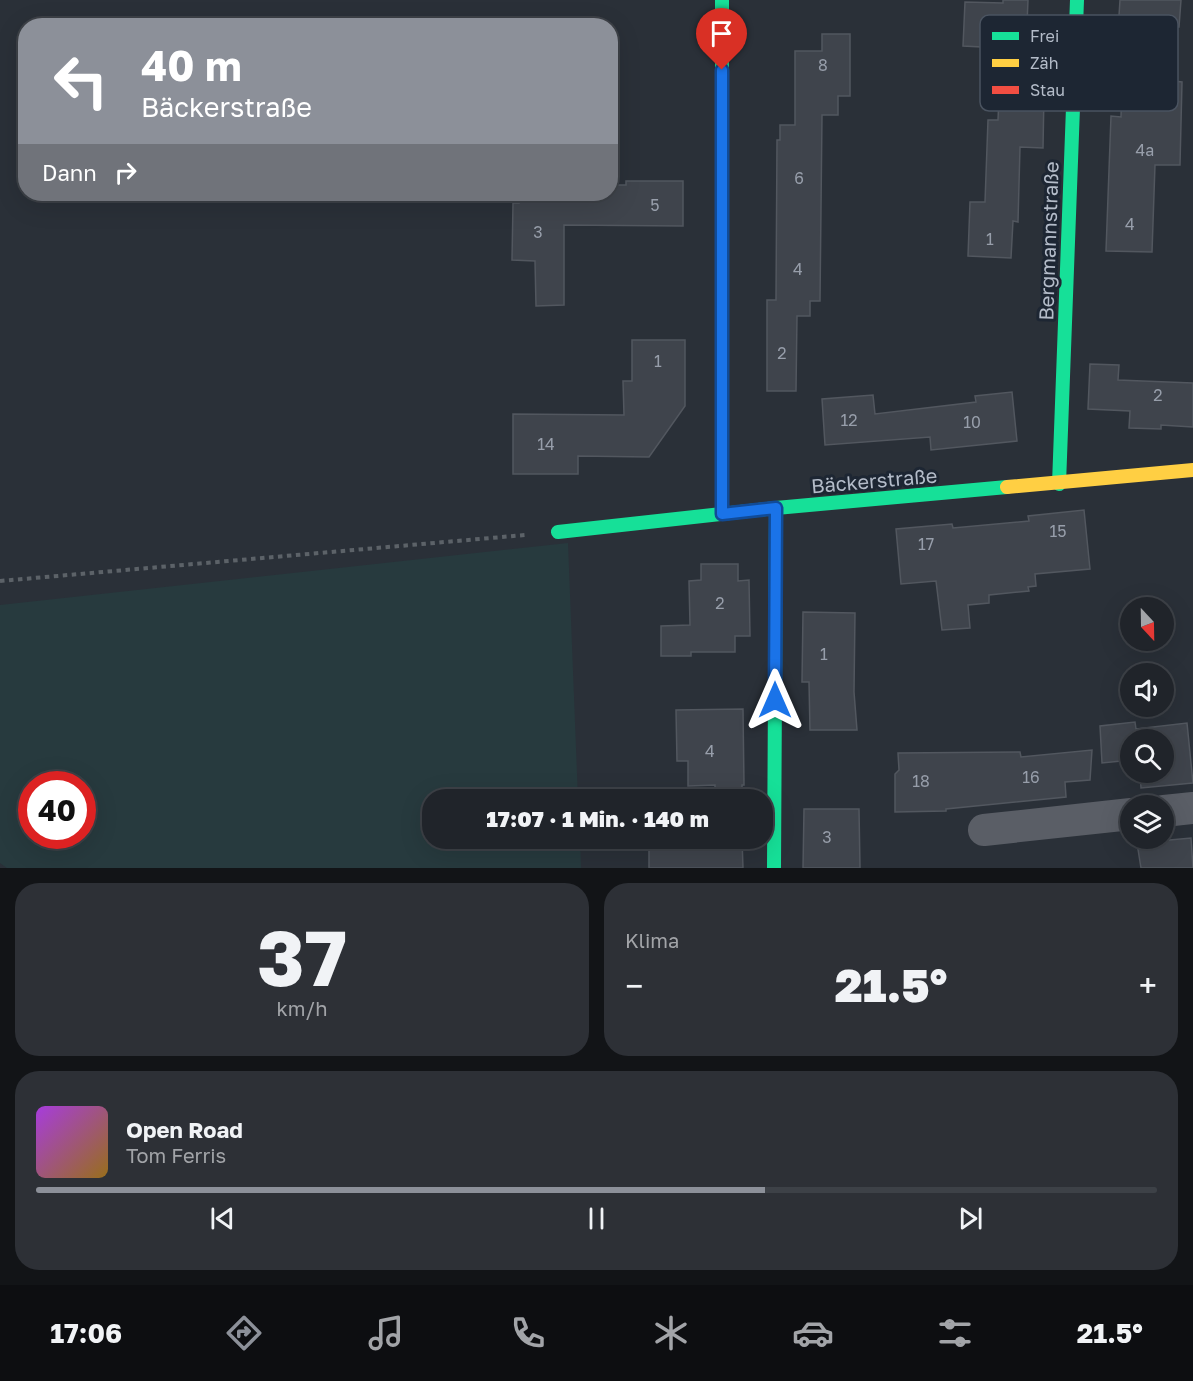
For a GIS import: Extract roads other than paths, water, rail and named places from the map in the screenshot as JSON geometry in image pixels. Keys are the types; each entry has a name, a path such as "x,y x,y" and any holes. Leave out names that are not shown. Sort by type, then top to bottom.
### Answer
{"street":[{"path":"722,0 722,514"},
{"name":"Bergmannstraße","path":"1076,15 1077,0"},
{"name":"Bergmannstraße","path":"1059,484 1073,111"},
{"name":"Bäckerstraße","path":"558,532 776,508 1193,470"},
{"path":"774,868 776,508"},
{"path":"1174,810 1193,808"},
{"path":"984,830 1120,815"}]}
